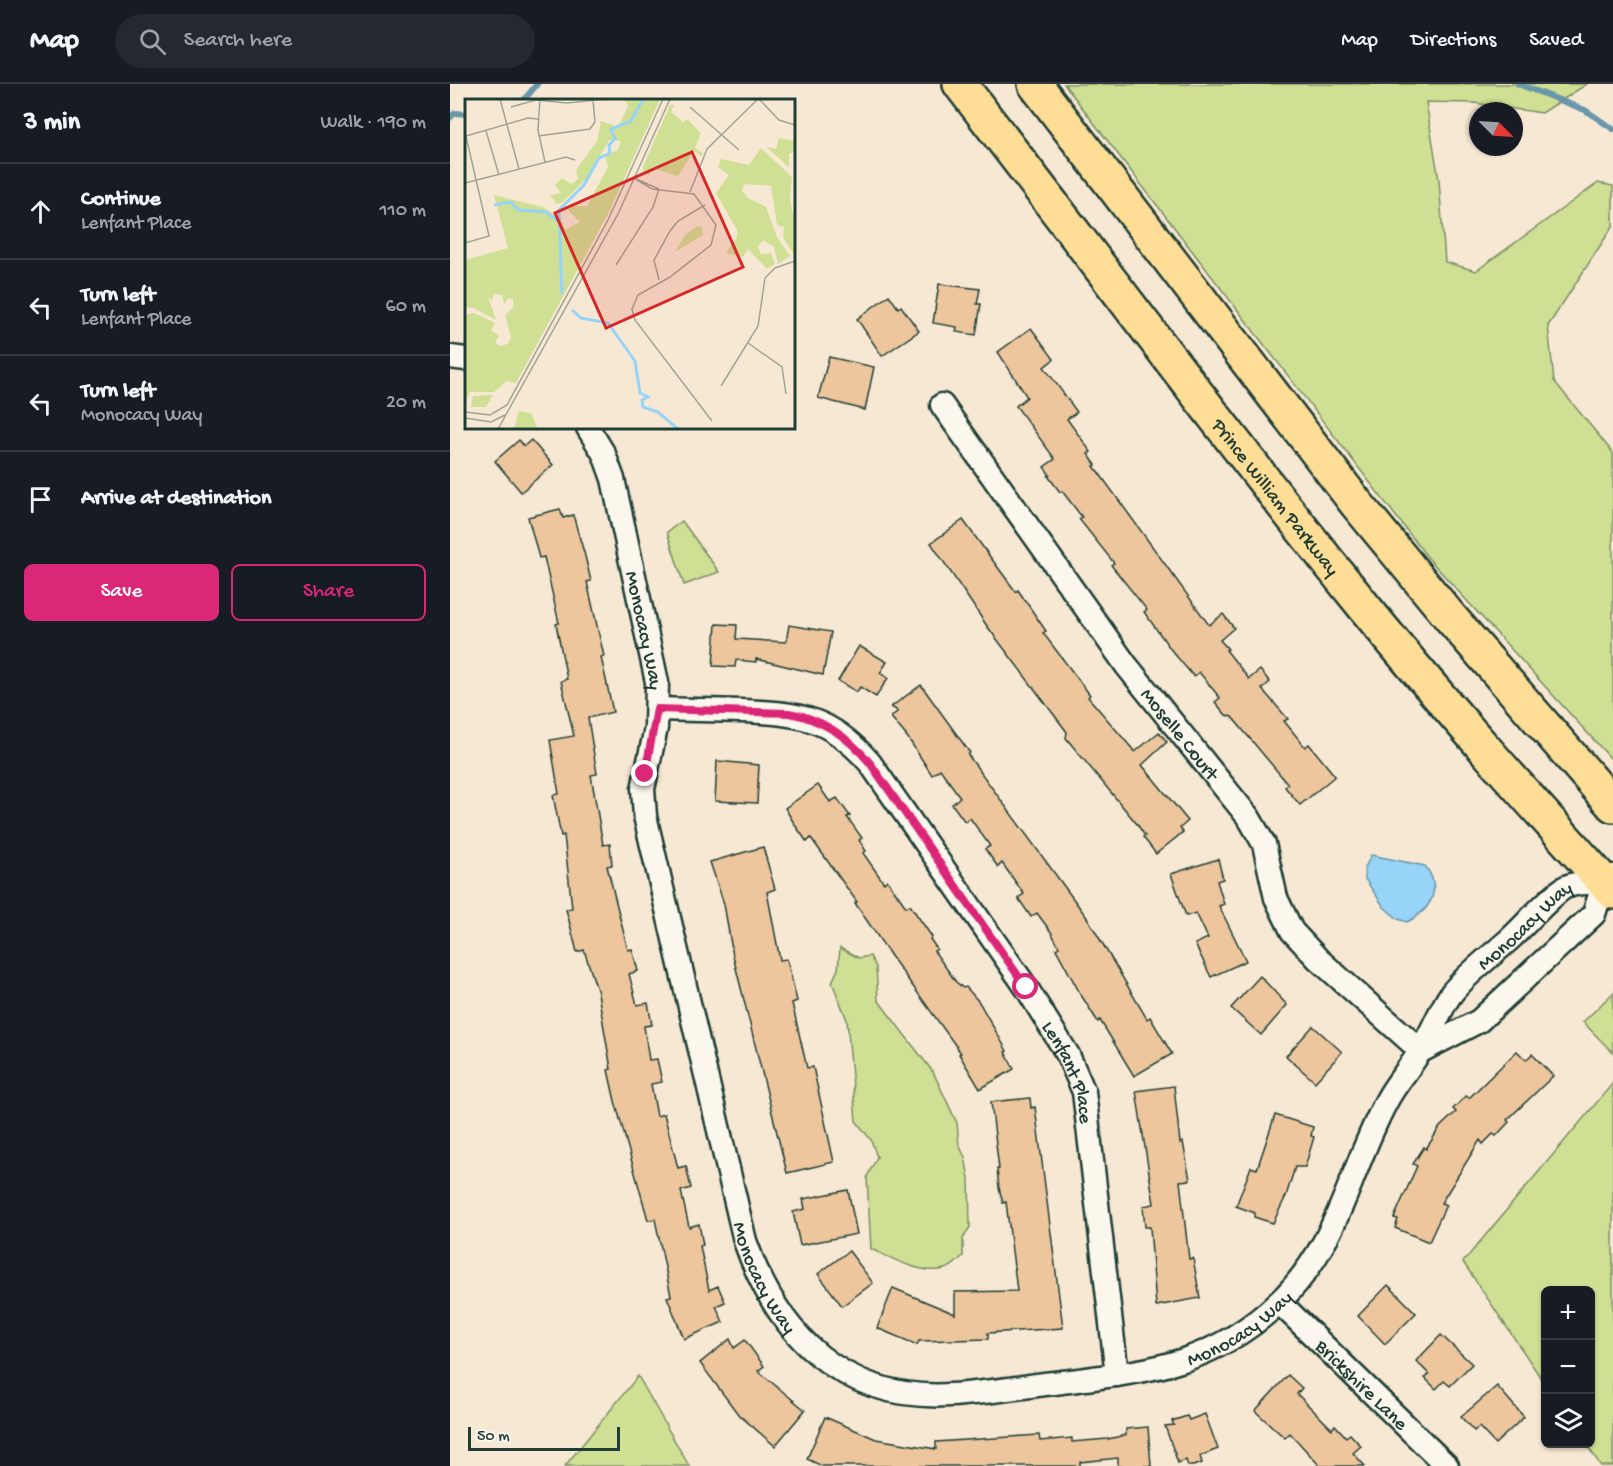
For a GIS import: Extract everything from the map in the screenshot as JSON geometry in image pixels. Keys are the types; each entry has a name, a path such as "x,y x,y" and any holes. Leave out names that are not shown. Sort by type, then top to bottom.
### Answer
{"highway":[{"name":"Prince William Parkway","path":"960,84 1196,394 1366,609 1487,753 1610,883"},
{"path":"1035,84 1356,503 1449,617 1613,805"}],"street":[{"path":"450,357 465,359"},
{"name":"Moselle Court","path":"942,405 1126,665 1249,818 1264,844 1276,898 1292,931 1318,959 1421,1051"},
{"name":"Monocacy Way","path":"589,429 604,454 613,479 652,651 657,709 643,789 645,816 746,1241 757,1275 778,1313 801,1341 827,1362 852,1376 880,1387 912,1394 949,1396 1156,1369 1190,1359 1223,1344 1279,1302 1300,1280 1331,1232 1387,1100 1421,1051 1452,993 1567,886 1610,883"},
{"name":"Lenfant Place","path":"657,709 789,713 816,720 849,740 870,763 1026,987 1079,1076 1086,1100 1117,1375"},
{"name":"Monocacy Way","path":"1421,1051 1479,1021 1594,915 1610,883"},
{"name":"Brickshire Lane","path":"1279,1302 1447,1466"}],"green space":[{"path":"1064,84 1587,84 1542,113 1523,110 1523,102 1426,102 1439,180 1445,262 1476,271 1598,183 1613,186 1613,226 1548,326 1554,381 1613,453 1613,761 1428,558"},
{"path":"682,521 719,572 684,585 667,532"},
{"path":"840,948 859,958 870,956 876,967 878,1000 933,1072 957,1123 959,1145 965,1157 969,1178 970,1227 963,1239 963,1256 948,1268 929,1270 919,1268 871,1249 867,1177 877,1157 871,1140 856,1121 847,1020 832,982 838,969"},
{"path":"1613,993 1613,1053 1583,1022"},
{"path":"1613,1083 1613,1466 1601,1466 1589,1448 1595,1448 1595,1286 1541,1286 1541,1378 1463,1262"},
{"path":"638,1376 689,1466 565,1466"}],"water":[{"path":"1371,855 1425,866 1430,875 1434,891 1432,898 1422,911 1407,922 1398,919 1384,907 1365,879 1364,870"}],"building":[{"path":"939,284 980,289 977,304 981,304 976,335 956,332 957,327 933,323"},
{"path":"889,295 898,308 901,306 919,331 882,356 857,319"},
{"path":"1031,328 1054,359 1044,367 1077,412 1067,419 1091,452 1088,454 1096,465 1094,466 1209,625 1223,614 1234,628 1220,640 1228,649 1226,650 1249,679 1260,670 1270,682 1262,689 1288,719 1284,721 1305,747 1309,744 1335,776 1300,805 1285,787 1288,784 1232,717 1226,715 1215,702 1220,698 1199,672 1194,677 1172,651 1144,612 1147,610 1111,565 1114,563 1079,519 1082,517 1048,476 1050,475 1044,467 1055,459 1016,406 1027,397 998,352"},
{"path":"829,357 874,367 865,410 818,398"},
{"path":"519,440 524,446 531,440 553,465 521,492 495,461"},
{"path":"560,509 563,518 573,515 585,556 591,581 587,582 604,656 601,657 613,712 588,718 597,774 591,775 603,845 610,844 612,865 607,866 628,950 632,949 638,971 629,974 637,1005 648,1003 652,1025 644,1026 649,1060 657,1059 662,1082 651,1084 657,1116 664,1114 678,1168 686,1166 691,1188 681,1191 689,1227 699,1224 703,1245 700,1246 709,1290 718,1286 725,1302 716,1306 723,1322 684,1339 667,1297 671,1296 655,1219 648,1220 615,1101 608,1070 611,1069 598,993 584,950 577,952 566,909 572,908 564,835 561,836 553,795 559,794 550,740 574,736 561,681 567,679 556,624 559,623 544,557 539,558 528,517"},
{"path":"963,520 1016,592 1018,590 1046,631 1043,633 1090,695 1088,697 1135,752 1159,732 1167,742 1142,765 1188,821 1180,828 1183,832 1156,854 1143,837 1145,836 1137,824 1066,738 1067,732 987,626 931,543"},
{"path":"716,624 737,625 736,639 786,642 789,625 831,632 823,675 756,659 756,662 736,660 735,667 713,666"},
{"path":"859,646 887,662 880,673 888,678 876,697 860,687 857,692 838,681"},
{"path":"921,685 970,753 968,755 1088,919 1147,1019 1150,1017 1172,1054 1134,1076 1100,1020 1098,1022 1081,995 1056,949 1059,947 1051,932 1037,913 1031,917 1018,898 1024,894 1002,863 998,867 985,849 990,846 970,818 965,822 952,804 960,797 940,769 932,775 891,717 898,711 891,707"},
{"path":"717,761 759,765 757,803 715,801"},
{"path":"818,785 830,802 837,798 862,838 859,840 866,851 863,853 884,883 887,880 906,907 910,905 932,937 930,939 937,949 934,951 956,982 963,988 966,987 979,1002 1007,1051 1005,1052 1014,1069 980,1089 959,1054 961,1053 891,956 855,903 857,902 811,838 807,842 795,825 785,808"},
{"path":"763,847 775,889 767,892 780,960 787,959 797,1001 792,1003 807,1068 813,1067 834,1162 787,1173 733,956 724,904 710,862"},
{"path":"1218,859 1223,879 1217,881 1224,904 1219,906 1246,961 1211,977 1195,944 1208,938 1196,913 1186,916 1171,874"},
{"path":"1260,976 1287,1005 1261,1035 1231,1008"},
{"path":"1313,1026 1342,1052 1315,1082 1286,1056"},
{"path":"1517,1051 1526,1060 1532,1054 1553,1076 1507,1120 1509,1122 1496,1136 1493,1134 1483,1144 1480,1140 1441,1203 1446,1205 1429,1242 1395,1228 1398,1219 1394,1218 1417,1166 1413,1164 1424,1147 1426,1149 1440,1127 1456,1112 1453,1109 1466,1096 1469,1098"},
{"path":"1174,1086 1180,1143 1183,1142 1190,1180 1180,1181 1189,1259 1193,1258 1200,1298 1156,1306 1150,1227 1145,1227 1143,1206 1154,1204 1136,1091"},
{"path":"1030,1098 1031,1108 1035,1107 1063,1328 988,1333 988,1339 919,1341 917,1345 877,1328 893,1288 955,1314 955,1292 1017,1291 1006,1202 1003,1203 999,1188 991,1102"},
{"path":"1275,1115 1313,1127 1311,1136 1314,1137 1305,1167 1295,1167 1286,1196 1273,1223 1254,1217 1255,1213 1236,1206 1251,1167 1257,1169"},
{"path":"848,1190 857,1234 800,1245 793,1212 805,1209 803,1199"},
{"path":"849,1251 873,1283 842,1306 818,1274"},
{"path":"1388,1285 1416,1313 1385,1344 1358,1316"},
{"path":"1441,1335 1472,1364 1450,1386 1444,1381 1436,1389 1425,1378 1429,1374 1416,1361"},
{"path":"730,1339 734,1348 745,1340 764,1366 758,1371 805,1410 775,1446 738,1414 700,1363"},
{"path":"1288,1375 1302,1388 1297,1394 1332,1429 1335,1425 1346,1437 1350,1434 1361,1446 1353,1453 1365,1466 1320,1466 1290,1433 1285,1438 1255,1411"},
{"path":"1497,1386 1524,1417 1495,1444 1479,1427 1474,1431 1461,1417"},
{"path":"1205,1414 1218,1449 1200,1456 1202,1463 1188,1466 1186,1460 1178,1463 1165,1426 1174,1425 1172,1421 1187,1416 1189,1420"},
{"path":"825,1417 876,1439 936,1449 936,1442 1039,1435 1040,1441 1072,1438 1072,1442 1108,1439 1126,1435 1126,1429 1148,1427 1151,1466 1118,1466 1118,1458 1080,1462 1080,1466 822,1466 807,1459"}],"waterway":[{"path":"525,99 537,84"},
{"path":"1518,84 1585,110 1613,129"},
{"path":"450,118 455,113 465,114"}],"route":[{"path":"645,774 656,728 657,709 789,713 816,720 833,729 849,740 870,763 1026,987"}]}
